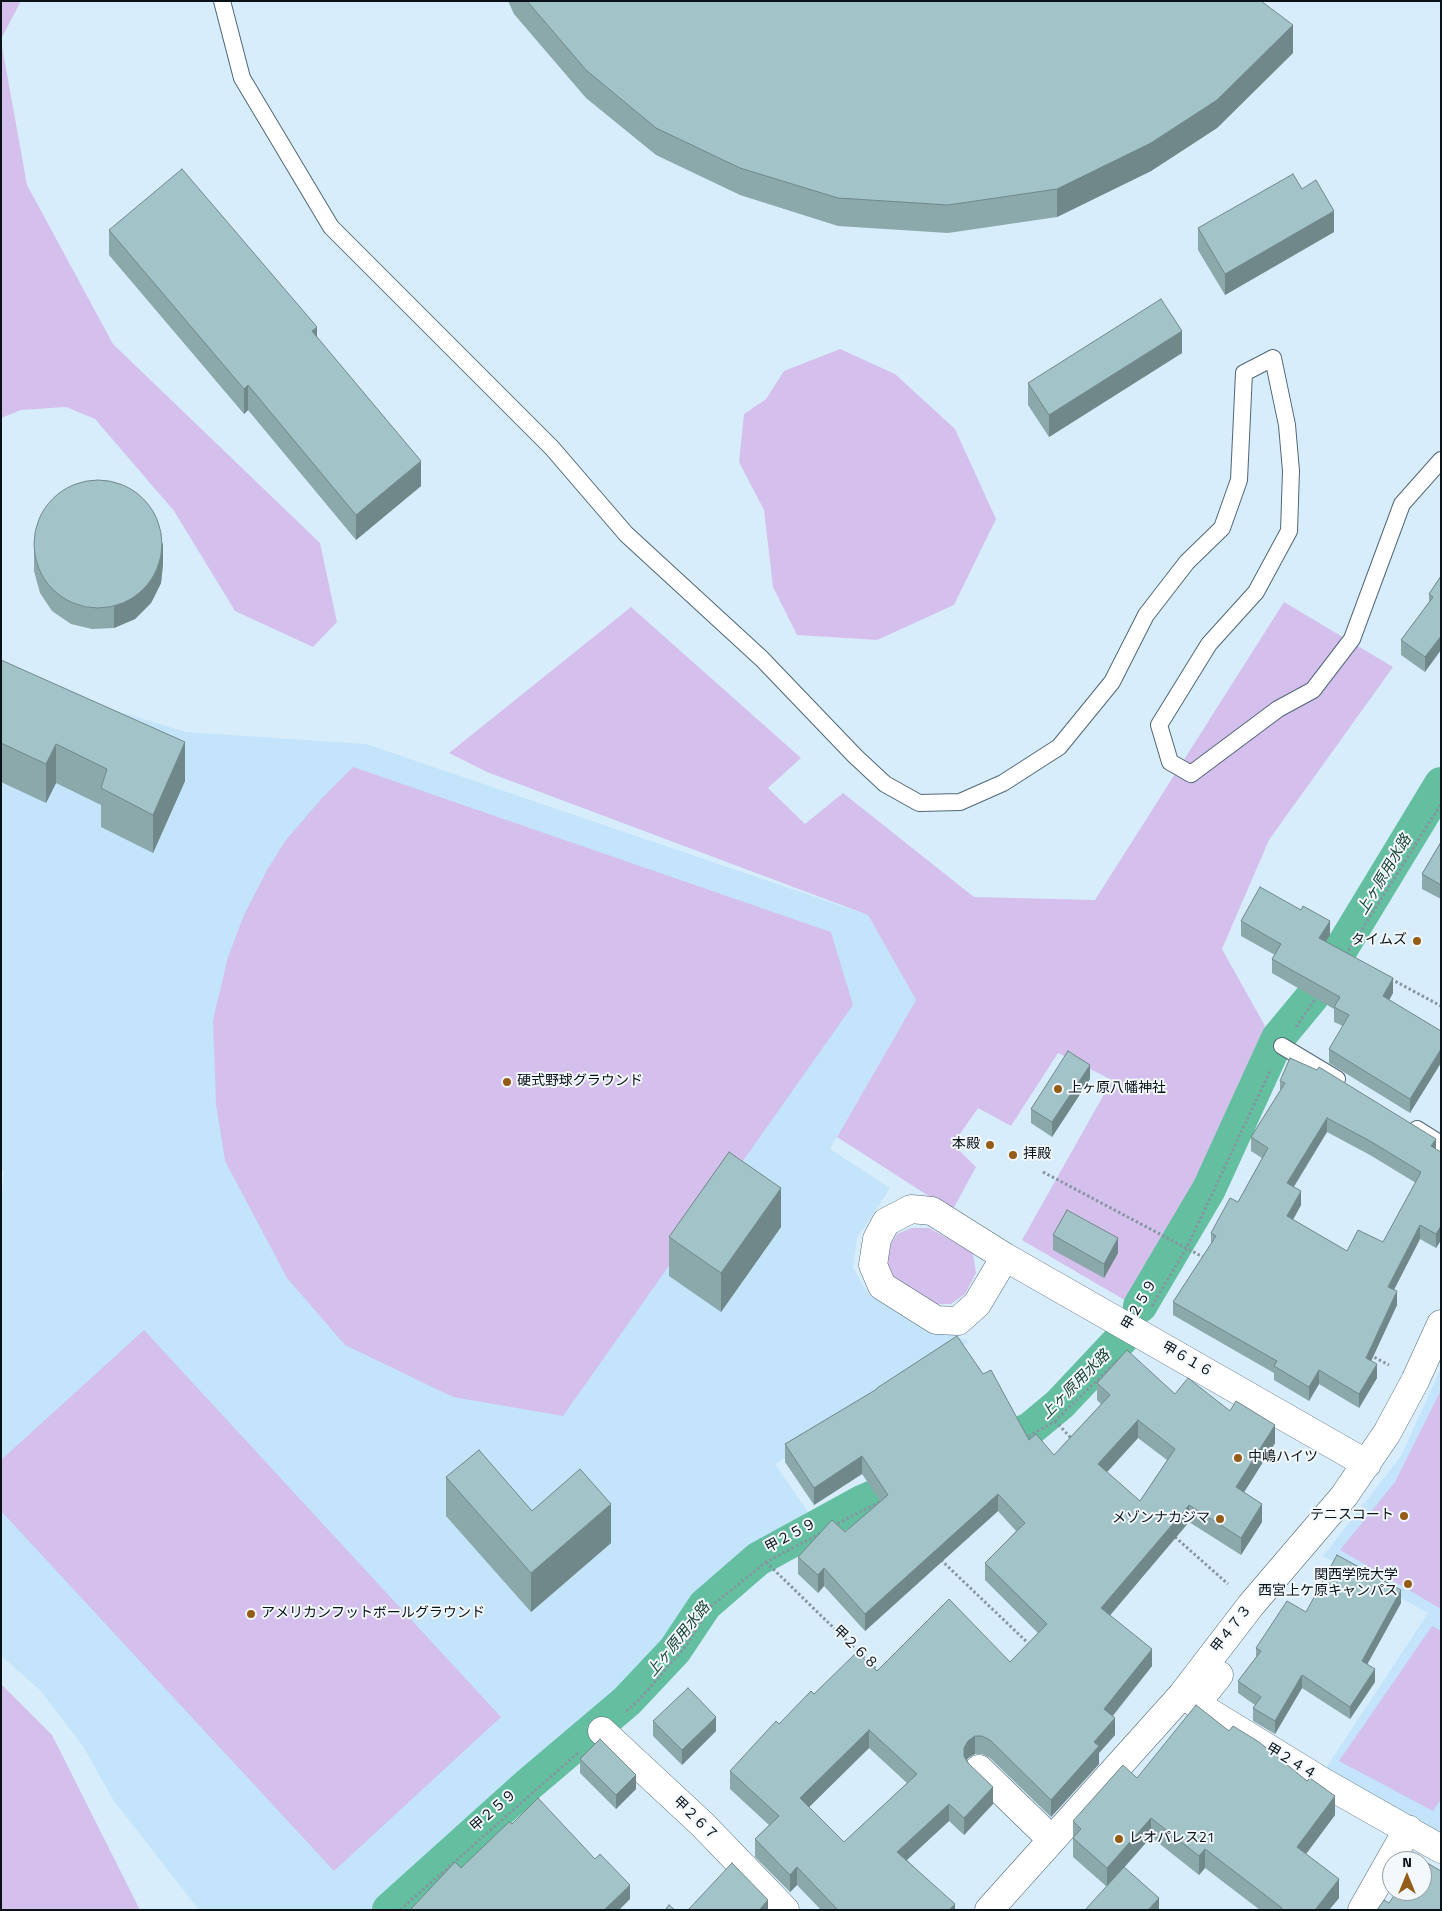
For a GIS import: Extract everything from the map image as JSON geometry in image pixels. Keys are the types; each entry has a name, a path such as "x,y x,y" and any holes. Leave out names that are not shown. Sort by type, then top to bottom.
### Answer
{"street":[{"name":"甲６１６","path":"1005,1257 977,1304 958,1320 936,1320 882,1286 874,1265 877,1239 886,1222 911,1209 932,1211 1005,1257 1367,1464"},
{"name":"甲４７３","path":"988,1910 1182,1694 1250,1604 1344,1496 1387,1433 1415,1381 1441,1324"},
{"path":"979,1769 1060,1830 1091,1813 1196,1704 1260,1621 1276,1575"},
{"name":"甲２４４","path":"1196,1704 1323,1782 1441,1849"},
{"name":"甲２６７","path":"602,1731 702,1824 785,1910"},
{"path":"1362,1910 1408,1830"}],"lane":[{"path":"222,1 242,78 331,227 552,448 626,534 762,659 855,756 885,784 919,804 960,802 1003,783 1059,747 1112,682 1146,615 1188,562 1222,528 1239,480 1244,373 1273,358 1287,425 1291,471 1289,531 1256,592 1209,644 1159,725 1170,762 1191,774 1278,709 1313,690 1352,639 1402,504 1441,460"},
{"path":"1282,1046 1349,1087"},
{"path":"1407,1123 1441,1144"}],"path":[{"path":"1346,956 1441,804"},
{"path":"1389,978 1441,1006"},
{"name":"甲２５９","path":"1018,1442 1055,1421 1128,1350 1137,1331 1187,1247 1282,1046 1320,993"},
{"path":"1043,1172 1174,1240 1212,1262"},
{"path":"1364,1351 1415,1381"},
{"path":"1055,1421 1076,1442"},
{"name":"甲２５９","path":"400,1910 639,1700 686,1646 710,1607 766,1562 885,1499"},
{"path":"1169,1532 1250,1604"},
{"path":"939,1559 1031,1646"},
{"name":"甲２６８","path":"766,1562 887,1679"}],"shaded area":[{"path":"1,1 21,1 1,39"},
{"path":"1,41 27,185 113,344 320,543 337,622 313,647 235,611 174,511 95,419 66,407 21,410 1,418"},
{"path":"840,349 895,374 955,429 996,519 954,605 877,640 797,635 773,587 764,510 739,462 744,414 766,399 784,371"},
{"path":"1284,602 1393,667 1269,840 1222,949 1265,1026 1171,1235 1128,1302 1022,1240 1112,1080 1058,1053 1011,1126 978,1108 953,1144 976,1167 952,1211 837,1137 916,1000 868,915 487,772 449,753 631,607 801,758 768,788 805,824 843,793 974,897 1095,900"},
{"path":"1,676 186,732 366,744 868,915 916,1000 830,1149 890,1188 857,1238 853,1268 869,1295 969,1342 775,1464 814,1521 747,1561 702,1601 666,1657 613,1709 461,1839 382,1910 199,1910 114,1801 82,1745 40,1690 1,1656 1,1206 4,1171 1,1169"},
{"name":"硬式野球グラウンド","path":"353,767 831,932 853,1005 563,1416 453,1397 345,1345 287,1278 225,1161 216,1104 213,1020 228,957 244,915 267,870 286,840 322,798"},
{"path":"911,1228 929,1228 973,1253 976,1273 965,1294 951,1304 936,1304 895,1282 888,1266 888,1249 897,1234"},
{"name":"アメリカンフットボールグラウンド","path":"144,1330 501,1717 334,1871 1,1511 1,1460"},
{"name":"関西学院大学 西宮上ケ原キャンパス","path":"1441,1368 1441,1832 1326,1768 1428,1613 1323,1556 1401,1456"},
{"name":"テニスコート","path":"1441,1390 1441,1609 1340,1550 1395,1482"},
{"path":"1432,1626 1441,1631 1441,1799 1433,1811 1339,1761"},
{"path":"1,1684 52,1735 140,1910 1,1910"}],"building":[{"path":"527,1 1261,1 1293,25 1217,100 1151,143 1057,189 948,205 838,198 740,168 656,128 586,70"},
{"path":"182,169 317,327 312,331 421,461 356,515 248,385 244,389 109,230"},
{"path":"1293,174 1302,189 1316,180 1334,211 1225,274 1198,228"},
{"path":"1161,299 1182,331 1049,415 1028,383"},
{"path":"98,480 123,485 143,499 157,519 162,544 157,569 143,589 123,603 98,608 73,603 53,589 39,569 34,544 39,519 53,499 73,485"},
{"path":"1441,576 1441,636 1425,657 1401,640 1433,597 1429,594"},
{"path":"1,660 185,742 153,815 101,788 107,769 56,744 46,764 1,743"},
{"path":"1441,842 1441,885 1422,874"},
{"path":"1260,887 1301,910 1303,906 1330,921 1319,938 1393,978 1383,996 1441,1031 1441,1049 1410,1099 1329,1049 1349,1015 1334,1007 1340,997 1272,959 1281,944 1241,921"},
{"path":"1068,1051 1090,1065 1052,1122 1031,1109"},
{"path":"1290,1058 1317,1070 1319,1067 1436,1139 1431,1146 1441,1152 1441,1226 1436,1234 1420,1225 1388,1287 1397,1291 1366,1358 1377,1364 1359,1394 1319,1370 1309,1387 1274,1366 1277,1361 1173,1302 1216,1236 1211,1233 1230,1198 1238,1202 1268,1148 1251,1137 1285,1083 1280,1081","holes":["1327,1118 1421,1172 1383,1242 1358,1230 1347,1251 1287,1216 1301,1191 1287,1183"]},
{"path":"729,1152 781,1188 721,1273 669,1237"},
{"path":"1067,1210 1118,1238 1104,1264 1053,1235"},
{"path":"957,1336 983,1374 991,1370 1029,1440 1036,1434 1054,1455 1110,1395 1097,1383 1127,1350 1175,1394 1188,1378 1230,1411 1236,1401 1275,1425 1236,1487 1262,1504 1241,1538 1189,1505 1101,1608 1152,1649 1104,1709 1115,1718 1094,1742 1099,1746 1051,1800 990,1740 982,1736 975,1736 968,1741 964,1748 964,1756 968,1763 993,1787 964,1818 949,1804 897,1852 955,1904 949,1910 838,1910 797,1867 790,1875 755,1839 779,1816 730,1771 776,1721 779,1724 811,1691 814,1694 857,1652 877,1671 949,1599 1010,1662 1047,1624 985,1563 1025,1523 998,1494 865,1614 824,1568 818,1575 798,1557 832,1520 845,1532 888,1495 862,1456 814,1488 785,1444","holes":["1138,1420 1175,1449 1140,1501 1098,1464","869,1730 917,1774 844,1842 800,1798"]},
{"path":"479,1450 532,1511 580,1469 611,1504 531,1573 446,1477"},
{"path":"1337,1555 1401,1590 1362,1661 1375,1669 1350,1707 1302,1675 1275,1721 1253,1708 1261,1697 1238,1681 1261,1651 1256,1648 1287,1601 1306,1612"},
{"path":"688,1688 716,1717 682,1750 653,1721"},
{"path":"1196,1705 1229,1731 1233,1726 1259,1742 1307,1781 1310,1778 1335,1796 1297,1847 1339,1879 1315,1910 1280,1910 1282,1908 1205,1849 1199,1856 1151,1818 1107,1868 1073,1838 1081,1829 1073,1821 1123,1765 1137,1778"},
{"path":"600,1739 636,1775 616,1795 580,1759"},
{"path":"538,1798 595,1859 600,1854 630,1885 604,1910 410,1910 455,1862 461,1868 509,1822 512,1824"},
{"path":"732,1863 768,1900 759,1910 688,1910"},
{"path":"1432,1866 1441,1871 1441,1910 1377,1910 1383,1901 1389,1903 1390,1901 1432,1901"},
{"path":"1124,1867 1159,1898 1148,1910 1085,1910"},
{"path":"669,1905 675,1910 665,1910"}],"waterway":[{"name":"上ヶ原用水路","path":"1140,1306 1209,1189 1278,1038 1312,997 1441,784"},
{"name":"上ヶ原用水路","path":"983,1450 1030,1429 1060,1404 1123,1337"},
{"name":"上ヶ原用水路","path":"389,1910 529,1784 627,1701 675,1650 705,1605 758,1559 862,1502 918,1478"}],"place":[{"name":"タイムズ","path":"1417,941"},
{"name":"硬式野球グラウンド","path":"507,1082"},
{"name":"上ヶ原八幡神社","path":"1058,1089"},
{"name":"本殿","path":"990,1145"},
{"name":"拝殿","path":"1013,1155"},
{"name":"中嶋ハイツ","path":"1238,1458"},
{"name":"テニスコート","path":"1404,1516"},
{"name":"メゾンナカジマ","path":"1220,1519"},
{"name":"関西学院大学 西宮上ケ原キャンパス","path":"1408,1584"},
{"name":"アメリカンフットボールグラウンド","path":"251,1614"},
{"name":"レオパレス21","path":"1119,1839"}]}
